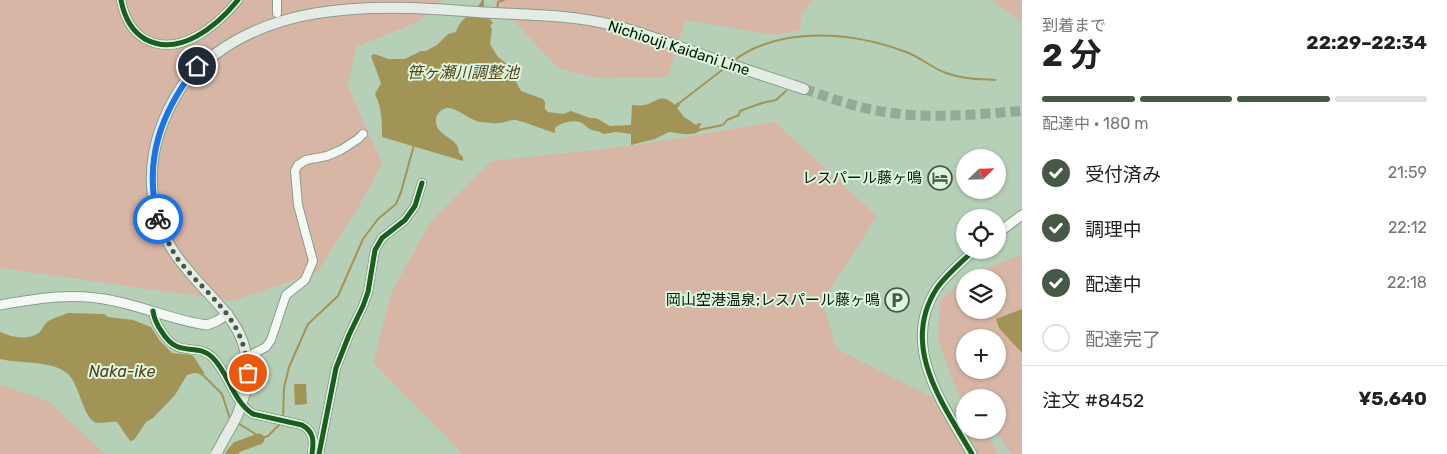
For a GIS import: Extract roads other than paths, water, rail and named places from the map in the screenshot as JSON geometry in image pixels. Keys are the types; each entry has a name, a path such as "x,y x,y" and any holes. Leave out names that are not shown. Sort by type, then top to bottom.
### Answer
{"main road":[{"name":"Nichiouji Kaidani Line","path":"216,454 237,416 245,393 248,373 247,356 241,336 228,314 185,267 171,248 164,234 154,202 152,185 154,152 167,112 177,93 197,66 221,43 235,33 277,13 310,5 334,3 416,4 574,19 611,25 647,35 804,89"}],"street":[{"path":"121,0 124,13 134,30 152,43 170,46 191,39 219,20 238,0"},
{"path":"277,0 277,13"},
{"path":"247,356 266,347 286,295 305,280 314,262 298,205 295,171 298,165 306,160 327,156 341,150 363,134"},
{"path":"319,454 336,368 368,292 375,250 382,238 404,220 415,206 422,183"},
{"path":"1006,227 1022,215"},
{"path":"965,259 936,289 924,321 922,350 927,371 938,396 972,454"},
{"path":"0,305 47,297 77,296 115,301 207,325 228,314"},
{"path":"153,311 154,319 170,344 177,348 209,354 214,358 249,411 302,425 308,429 313,434 312,454"}],"water":[{"name":"笹ヶ瀬川調整池","path":"484,0 486,13 493,23 490,26 492,29 490,44 498,57 512,68 516,74 515,80 521,91 543,99 545,109 548,112 563,114 571,111 590,118 596,118 610,126 631,125 632,105 649,104 663,98 675,105 678,102 680,105 677,108 684,117 696,125 702,124 699,127 700,131 689,134 669,132 655,139 631,145 631,134 616,132 603,134 579,122 568,122 561,125 555,128 555,133 517,120 503,123 480,122 448,108 438,114 436,118 437,126 443,134 456,143 463,161 382,137 382,120 375,94 381,83 371,56 374,54 389,59 405,59 421,51 426,51 437,45 448,34 456,32 461,22"},
{"path":"1022,309 1022,353 1006,336 1006,329 999,328 996,319 1006,319 1006,315"},
{"name":"Naka-ike","path":"68,313 104,314 108,317 133,320 151,327 160,341 172,353 192,355 205,374 194,373 187,375 175,395 153,418 146,422 134,440 130,441 117,422 98,423 93,421 67,373 44,364 0,359 0,332 14,337 29,337 39,333 48,321"},
{"path":"294,384 306,384 307,404 295,405"}],"waterway":[{"path":"497,10 498,2 504,0"},
{"path":"733,61 752,49 795,37 841,37 885,45 906,52 952,75 995,80"},
{"path":"678,104 726,67"},
{"path":"698,130 723,125 727,120 739,115 740,111 776,100 786,91"},
{"path":"283,418 284,388 289,367 308,324 338,296 363,239 378,219 396,204 414,145"},
{"path":"199,373 222,394 230,419"},
{"path":"236,422 254,433 259,439 268,436 282,422"},
{"path":"231,454 237,447 259,439"}],"tunnel":[{"path":"804,89 858,106 908,115 957,115 1022,111"}],"place":[{"name":"レスパール藤ヶ鳴","path":"940,178"},
{"name":"岡山空港温泉;レスパール藤ヶ鳴","path":"897,300"}]}
